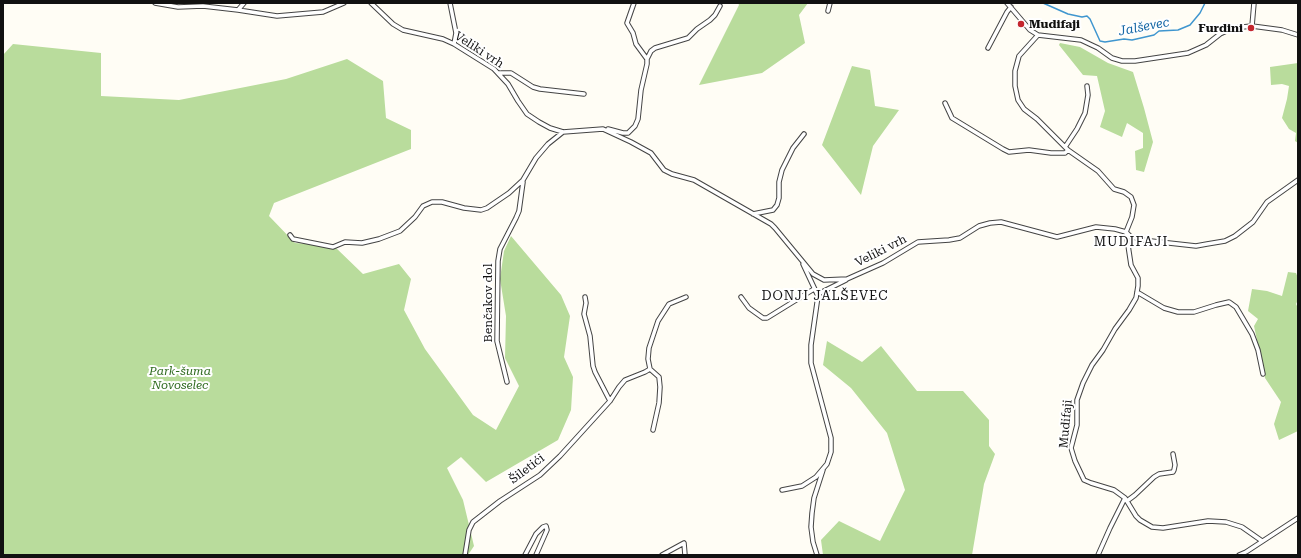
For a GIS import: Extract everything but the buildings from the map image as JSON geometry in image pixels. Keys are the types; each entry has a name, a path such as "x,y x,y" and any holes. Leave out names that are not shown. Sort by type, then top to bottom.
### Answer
{"street":[{"path":"155,3 178,8 203,6 277,16 323,12 344,3"},
{"path":"238,10 244,3"},
{"name":"Veliki vrh","path":"371,3 394,24 403,30 443,39 454,44 494,69 508,84 527,114 539,122 550,128 563,132 603,129 631,142 651,153 664,170 672,174 694,180 775,228 813,274 819,278 829,280 847,279"},
{"path":"450,3 456,33 454,44"},
{"path":"634,3 627,23 633,33 636,44 647,59"},
{"path":"828,10 830,3"},
{"path":"1008,3 1030,30 1038,35 1081,40 1098,48 1112,58 1122,61 1135,61 1188,53 1206,45 1220,34 1233,28 1252,26 1282,30 1298,35"},
{"path":"1252,26 1254,3"},
{"path":"603,129 628,133 635,126 638,119 641,90 648,54 655,48 688,38 715,15 720,6"},
{"path":"988,48 1006,12 1011,7"},
{"name":"Mudifaji","path":"1038,35 1019,56 1014,71 1018,100 1024,109 1037,119 1068,150 1098,172 1114,189 1124,192 1131,197 1134,205 1132,217 1126,232 1131,265 1138,278 1136,298 1092,365 1083,383 1077,400 1077,425 1071,448 1075,461 1084,480 1114,490 1126,499 1140,520 1152,527 1163,528 1208,521 1226,522 1242,527 1262,541"},
{"path":"498,73 511,73 533,87 540,89 584,94"},
{"path":"1065,147 1077,129 1085,113 1087,105 1087,86"},
{"path":"944,104 952,118 1010,152 1029,150 1052,153 1065,152 1068,150"},
{"path":"290,235 293,239 333,247 345,242 362,243 400,232 415,217 423,206 432,202 442,202 464,208 481,210 509,193 523,180 536,158 548,144 563,132"},
{"path":"752,214 772,210 776,205 779,198 779,182 782,170 793,148 804,134"},
{"name":"Benčakov dol","path":"507,382 497,342 498,261 500,249 519,211 523,180"},
{"name":"Veliki vrh","path":"800,259 818,296 824,291 847,279 883,263 918,242 960,238 980,226 990,223 1002,222 1057,237 1096,227 1115,229 1126,232 1130,236 1142,240 1196,246 1225,241 1235,236 1253,222 1266,202 1298,180"},
{"path":"741,297 749,308 764,318 767,318 814,289"},
{"path":"1137,292 1164,308 1178,312 1194,312 1229,302 1236,307 1252,334 1258,350 1263,374"},
{"path":"782,490 802,486 816,477 827,464 831,452 831,438 811,364 811,345 818,296"},
{"path":"585,297 586,303 584,314 590,336 593,366 610,401"},
{"path":"653,430 659,404 660,387 659,377 650,369 648,359 650,348 658,321 668,304 686,297"},
{"name":"Šiletići","path":"465,555 469,530 473,522 500,501 540,475 560,456 610,401 619,386 625,380 650,369"},
{"path":"1098,555 1110,528 1126,499 1135,496 1154,476 1173,472 1175,465 1173,454"},
{"path":"817,555 811,527 814,498 823,469"},
{"path":"1239,555 1298,518"},
{"path":"525,555 536,534 542,527 546,526 547,530 536,555"},
{"path":"662,555 684,543 685,555"}],"green space":[{"path":"738,3 808,3 799,15 805,43 762,73 699,85 739,5"},
{"path":"1060,43 1080,47 1108,63 1133,72 1153,142 1144,172 1136,170 1135,151 1143,148 1143,133 1127,123 1122,137 1100,127 1105,111 1097,76 1083,75 1059,45"},
{"name":"Park-šuma Novoselec","path":"13,44 101,53 101,96 179,100 286,79 347,59 383,81 386,118 411,130 411,149 274,203 269,216 295,243 334,246 363,274 399,264 411,279 404,310 425,349 473,415 496,430 519,386 505,358 506,316 500,279 504,251 511,236 561,295 570,316 564,357 573,377 571,410 558,440 486,482 461,457 447,468 463,500 474,546 468,555 3,555 3,55"},
{"path":"1298,63 1298,143 1295,141 1296,133 1289,129 1282,118 1289,86 1282,84 1271,85 1270,67"},
{"path":"852,66 870,70 875,106 899,110 873,146 861,195 822,145"},
{"path":"1288,272 1296,273 1298,278 1298,300 1296,304 1298,308 1298,431 1279,440 1274,424 1281,402 1265,378 1254,326 1258,319 1248,311 1252,289 1267,291 1282,296"},
{"path":"827,341 862,362 881,346 917,391 963,391 989,420 989,446 995,454 984,484 972,555 823,555 821,540 839,521 880,541 905,490 887,433 851,388 823,365"}],"waterway":[{"name":"Jalševec","path":"1043,3 1068,14 1082,17 1087,16 1090,19 1100,41 1105,42 1124,39 1132,40 1154,35 1159,31 1178,30 1190,25 1200,13 1205,3"}],"place":[{"name":"Mudifaji","path":"1021,24"},
{"name":"Furdini","path":"1251,28"}],"district":[{"name":"MUDIFAJI","path":"1131,242"},
{"name":"DONJI JALŠEVEC","path":"825,296"}]}
